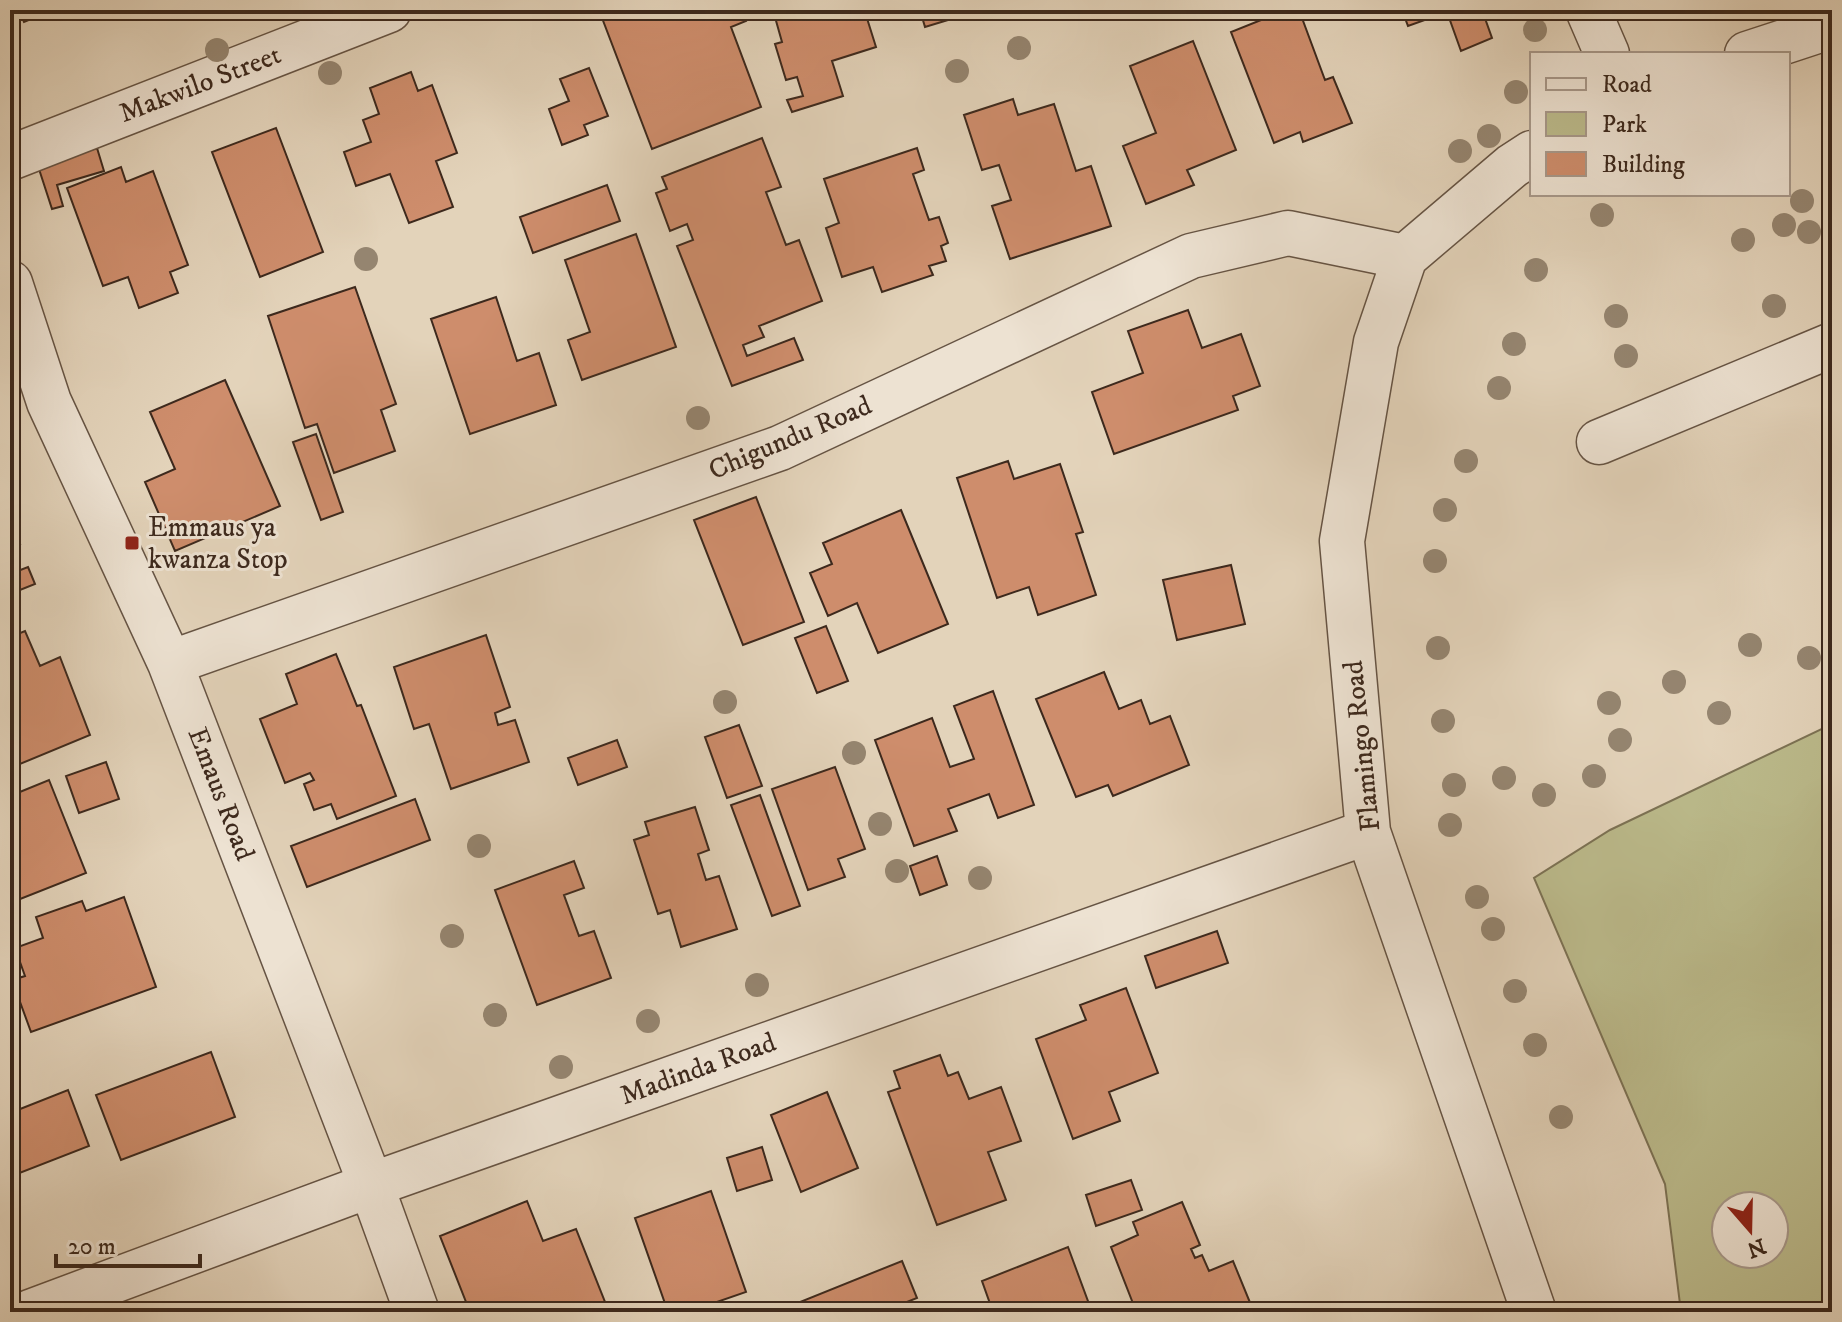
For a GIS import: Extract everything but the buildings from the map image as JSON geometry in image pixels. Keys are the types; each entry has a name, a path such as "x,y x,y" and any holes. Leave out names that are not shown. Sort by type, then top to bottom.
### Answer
{"street":[{"name":"Makwilo Street","path":"10,158 389,10"},
{"path":"1588,10 1606,52"},
{"path":"1753,52 1832,26"},
{"path":"1405,257 1530,154"},
{"name":"Chigundu Road","path":"170,663 780,448 1191,256 1288,233 1405,257"},
{"name":"Flamingo Road","path":"1405,257 1376,342 1342,541 1368,832 1520,1307"},
{"name":"Emaus Road","path":"10,283 49,402 170,663 417,1312"},
{"path":"1599,442 1832,345"},
{"name":"Madinda Road","path":"30,1312 371,1185 1368,832"}],"green space":[{"path":"1832,724 1832,1312 1681,1312 1665,1184 1534,878 1610,830"}],"place":[{"name":"Emmaus ya kwanza Stop","path":"132,543"}]}
